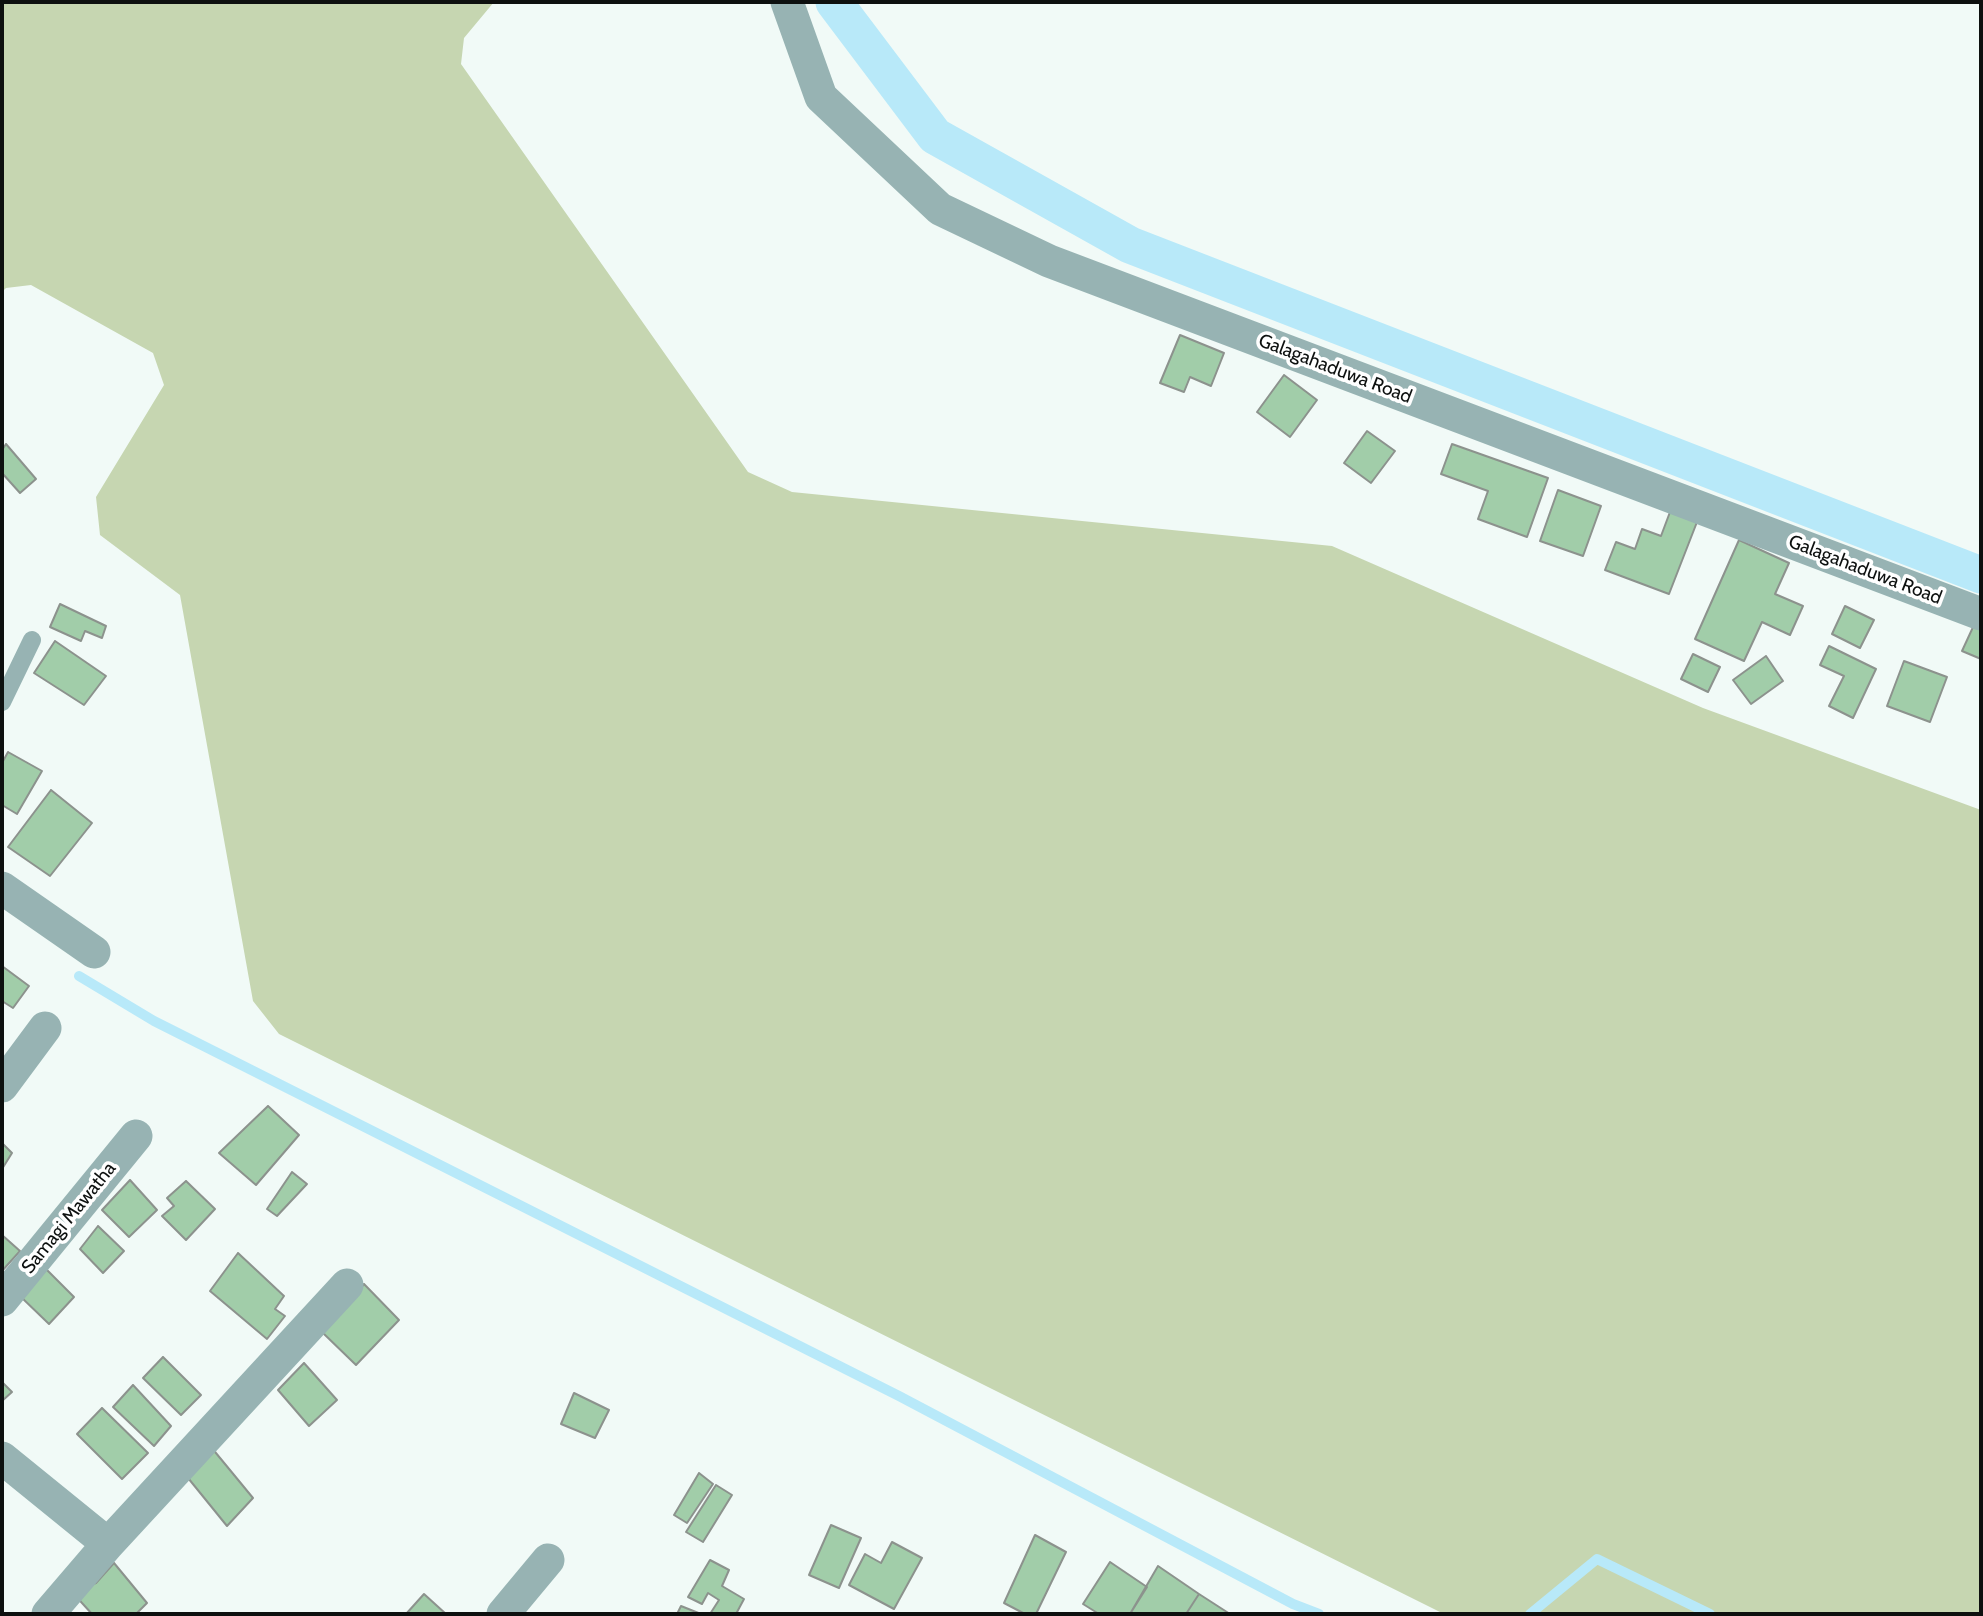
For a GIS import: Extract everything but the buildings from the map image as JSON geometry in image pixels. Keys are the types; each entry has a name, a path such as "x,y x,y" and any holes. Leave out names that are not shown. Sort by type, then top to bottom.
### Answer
{"street":[{"name":"Galagahaduwa Road","path":"787,2 821,97 940,209 1049,261 1981,614"},
{"path":"2,888 94,951"},
{"path":"2,1086 45,1028"},
{"name":"Samagi Mawatha","path":"2,1300 136,1136"},
{"path":"48,1614 108,1544 348,1285"},
{"path":"2,1458 108,1544"},
{"path":"503,1614 548,1560"}],"lane":[{"path":"2,702 32,640"}],"green space":[{"path":"2,2 494,2 464,38 461,64 748,472 792,492 1332,546 1703,708 1981,810 1981,1614 1444,1614 279,1034 253,1001 180,595 100,535 96,497 164,385 153,353 31,285 6,288 2,292"}],"waterway":[{"path":"834,2 935,136 1130,245 1981,575"},
{"path":"79,976 154,1021 899,1396 1293,1604 1319,1614"},
{"path":"1530,1614 1597,1559 1710,1614"}]}
